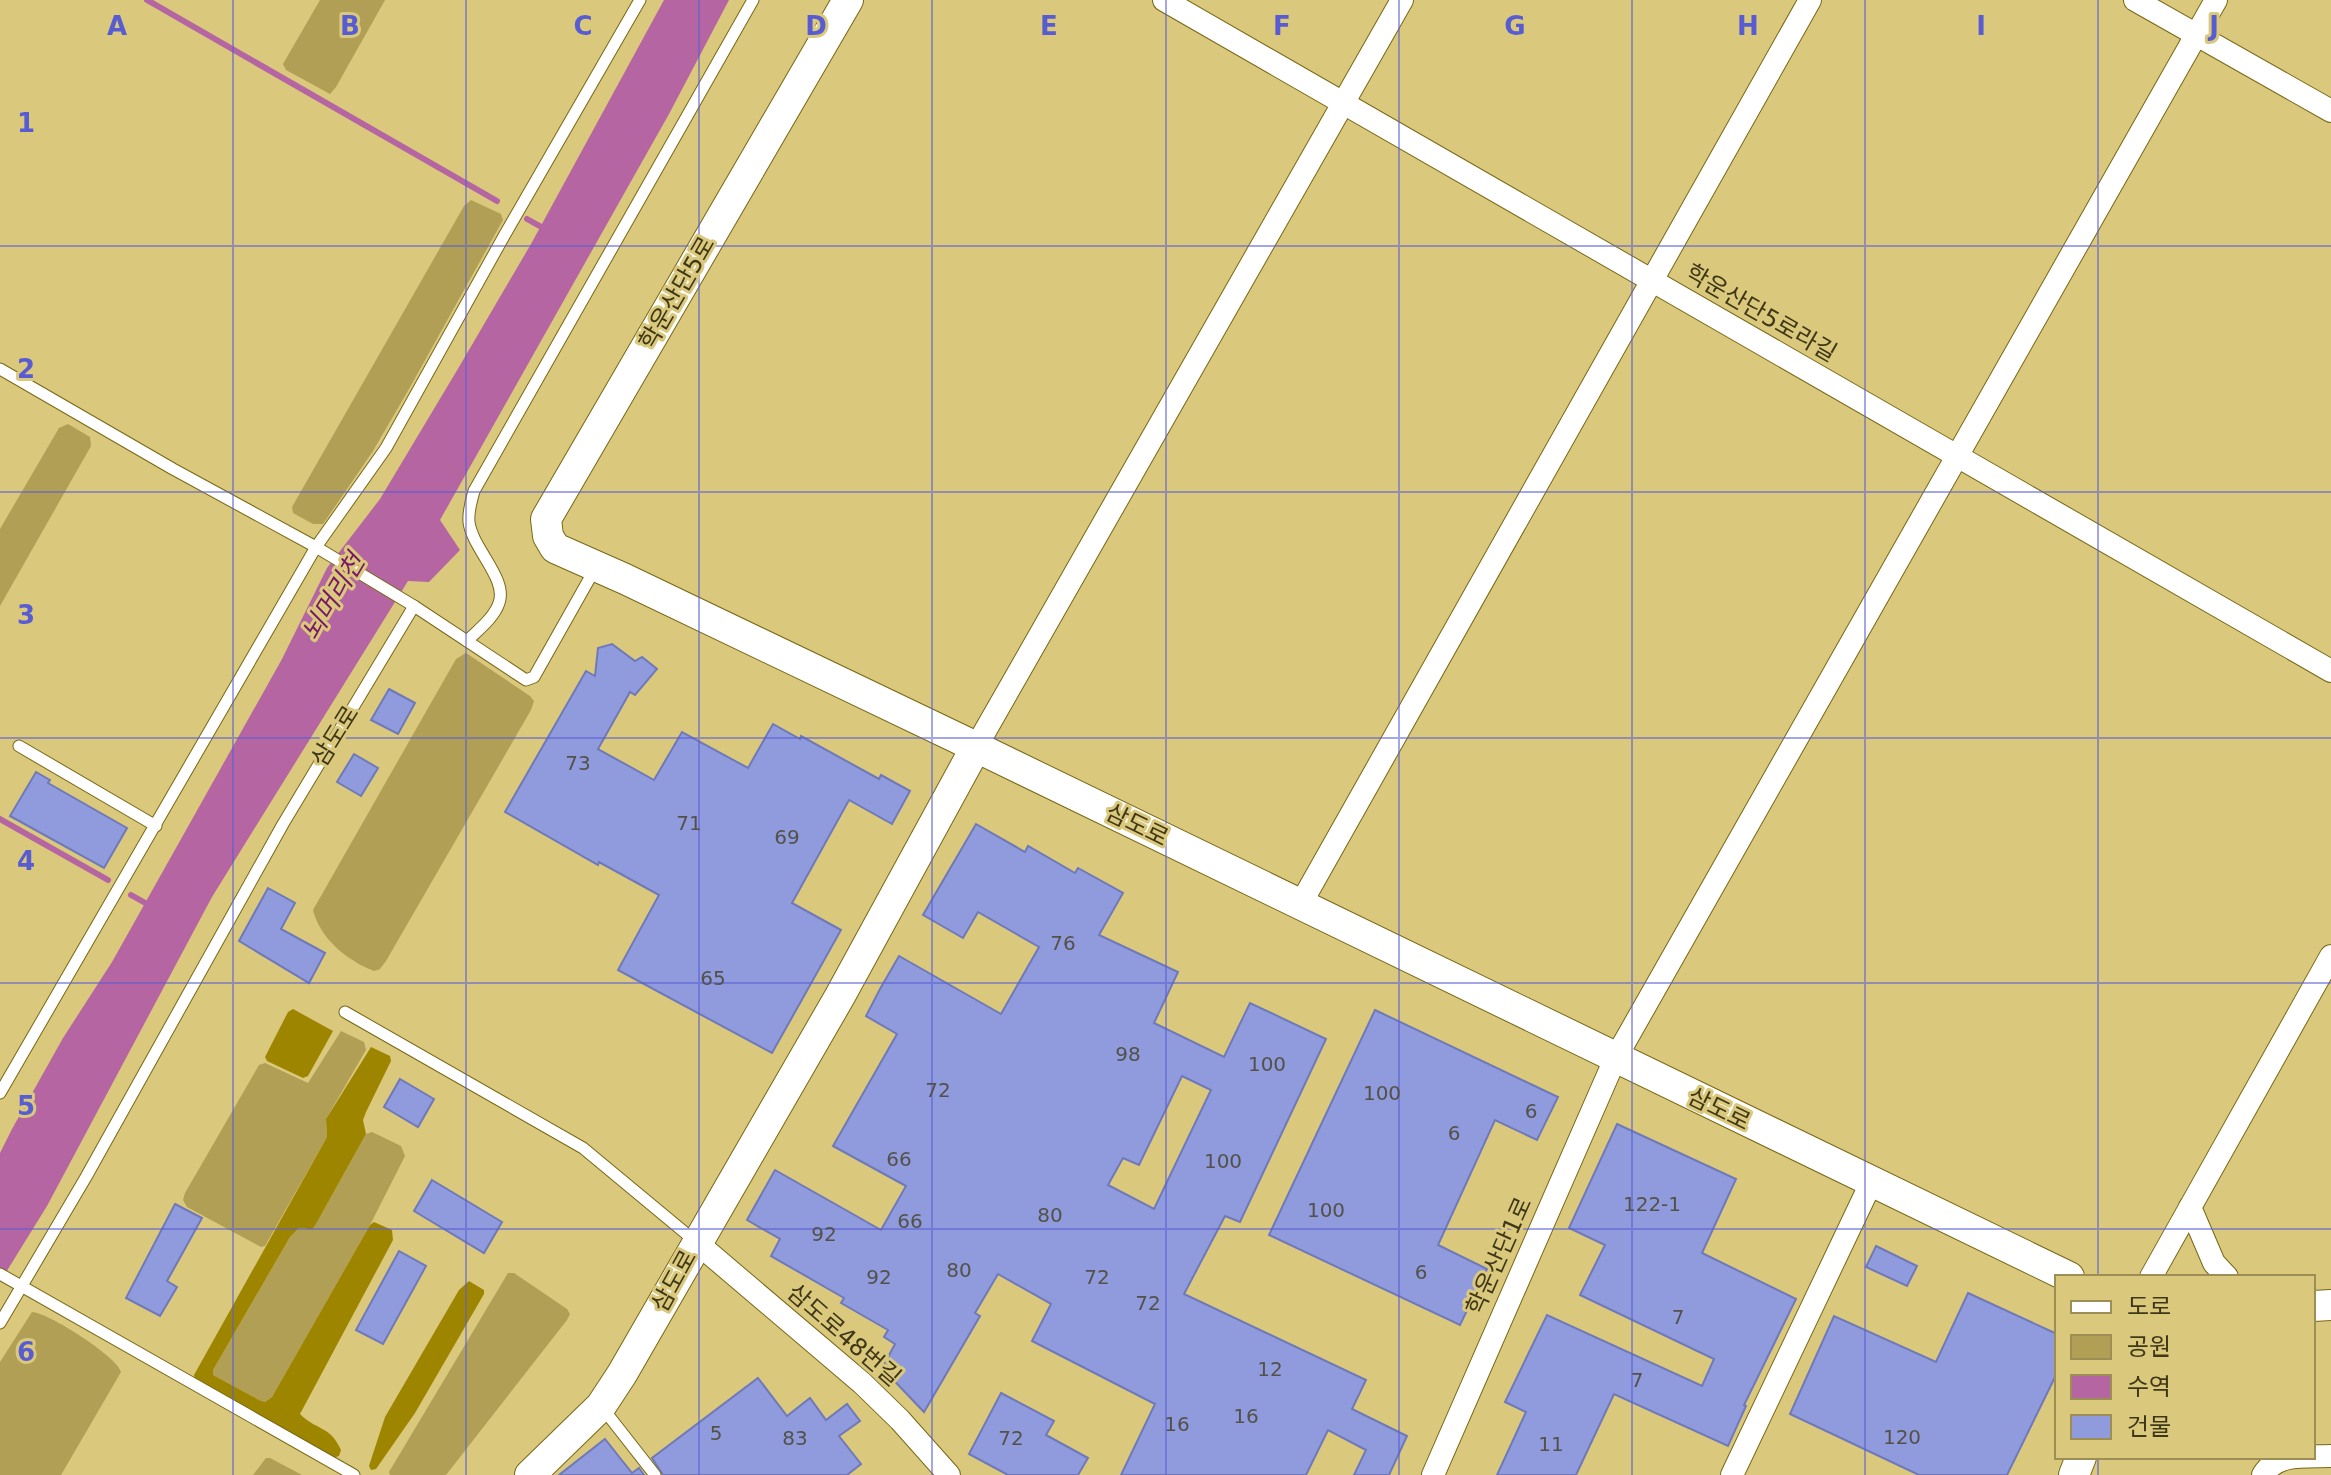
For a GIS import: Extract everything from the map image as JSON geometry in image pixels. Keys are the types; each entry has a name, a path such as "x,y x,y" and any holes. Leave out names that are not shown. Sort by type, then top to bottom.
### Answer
{"street":[{"name":"학운산단5로","path":"848,0 546,519 548,536 555,548 976,747"},
{"name":"학운산단5로라길","path":"1164,0 2331,671"},
{"path":"976,747 1402,0"},
{"path":"1300,905 1810,0"},
{"path":"2135,0 2331,111"},
{"name":"학운산단1로","path":"1433,1475 1615,1059 2216,0"},
{"name":"삼도로","path":"530,1475 601,1406 629,1363 840,996 976,747 2065,1275"},
{"path":"2152,1275 2331,956"},
{"path":"1732,1475 1871,1183"},
{"path":"2190,1207 2214,1263 2225,1275"},
{"name":"삼도로48번길","path":"696,1242 862,1383 949,1475"},
{"path":"2263,1475 2275,1462 2282,1459"}],"lane":[{"path":"0,1093 321,550 386,448 640,0"},
{"path":"467,641 492,615 500,601 500,586 469,525 474,491 753,0"},
{"path":"0,369 321,550 414,606 526,680 534,677 596,567"},
{"name":"삼도로","path":"0,1323 86,1177 311,776 414,606"},
{"path":"19,746 156,826"},
{"path":"345,1012 583,1148 696,1242"},
{"path":"0,1274 354,1475"},
{"path":"601,1406 655,1475"}],"green space":[{"path":"320,0 385,0 330,94 286,70 283,64"},
{"path":"471,200 501,214 503,220 373,451 323,524 313,524 293,513 292,507 464,206"},
{"path":"68,424 90,437 91,446 0,606 0,529 59,428"},
{"path":"466,653 534,701 386,961 374,971 336,948 322,930 313,910 456,659"},
{"path":"341,1031 364,1042 366,1050 326,1119 327,1137 265,1246 261,1247 187,1207 183,1200 185,1193 259,1065 265,1063 308,1083"},
{"path":"372,1132 401,1146 405,1156 370,1225 272,1397 265,1402 259,1400 213,1375 213,1370 290,1237 299,1228 316,1224 366,1134"},
{"path":"508,1273 514,1273 567,1309 570,1314 567,1320 446,1475 390,1475 389,1472"},
{"path":"32,1312 81,1336 107,1356 121,1372 61,1475 0,1475 0,1362"},
{"path":"266,1458 270,1458 302,1475 253,1475"}],"shaded area":[{"path":"293,1009 333,1031 308,1076 303,1078 267,1061 265,1057 288,1012"},
{"path":"371,1047 390,1056 391,1061 363,1120 366,1134 316,1224 312,1229 299,1228 290,1237 213,1370 213,1375 259,1400 265,1402 272,1397 370,1225 374,1222 392,1230 393,1240 300,1414 337,1442 341,1450 339,1456 333,1458 195,1379 194,1375 327,1137 326,1119"},
{"path":"469,1281 484,1290 484,1294 415,1413 376,1469 371,1470 369,1466 385,1417 459,1290"}],"water":[{"name":"뇌머리천","path":"664,0 729,0 669,114 440,520 460,550 429,582 408,581 212,897 47,1206 0,1282 0,1153 12,1129 63,1038 112,962 282,659 327,568 380,499 459,367 531,244"}],"building":[{"path":"612,644 635,661 642,657 657,669 635,695 630,692 598,749 654,780 682,732 748,768 773,724 879,779 881,775 910,791 892,824 849,800 792,903 841,930 772,1053 618,970 659,895 599,862 598,865 505,812 586,671 595,676 598,648"},
{"path":"389,689 415,703 398,734 371,720"},
{"path":"354,754 378,768 361,796 337,782"},
{"path":"36,772 50,780 48,783 127,828 104,868 10,816"},
{"path":"976,824 1025,852 1028,846 1075,873 1078,868 1123,893 1099,935 1178,972 1154,1023 1224,1057 1250,1003 1326,1039 1240,1222 1225,1216 1184,1294 1366,1380 1352,1409 1407,1436 1389,1475 1354,1475 1366,1450 1328,1430 1306,1475 1121,1475 1155,1404 1032,1341 1051,1304 998,1274 975,1313 980,1316 924,1412 882,1368 895,1344 884,1337 888,1330 841,1303 844,1298 771,1256 780,1239 747,1220 775,1170 881,1230 906,1186 833,1146 897,1034 866,1016 899,956 1001,1014 1039,947 978,912 963,938 923,915","holes":["1182,1076 1211,1090 1154,1209 1108,1185 1123,1158 1139,1165"]},
{"path":"268,888 295,903 281,929 325,953 309,983 239,941"},
{"path":"1375,1010 1558,1097 1537,1140 1495,1120 1438,1245 1487,1269 1460,1325 1269,1235"},
{"path":"400,1079 434,1099 418,1127 384,1107"},
{"path":"1617,1124 1736,1179 1702,1253 1796,1299 1744,1405 1728,1446 1614,1394 1576,1475 1497,1475 1526,1412 1505,1402 1547,1315 1702,1386 1714,1359 1580,1295 1605,1245 1569,1228"},
{"path":"432,1180 502,1222 484,1253 414,1211"},
{"path":"175,1204 202,1218 167,1281 177,1287 160,1316 126,1298"},
{"path":"1876,1246 1917,1266 1907,1286 1866,1267"},
{"path":"399,1251 426,1266 383,1344 356,1330"},
{"path":"1968,1293 2055,1333 2055,1377 2007,1475 1919,1475 1790,1414 1834,1316 1936,1362"},
{"path":"758,1378 787,1416 810,1398 826,1420 847,1404 860,1421 839,1436 861,1464 847,1475 663,1475 652,1458"},
{"path":"1001,1393 1054,1421 1046,1435 1088,1458 1078,1475 1008,1475 969,1454"},
{"path":"605,1439 632,1473 639,1468 644,1475 559,1475"}],"waterway":[{"path":"147,0 497,201"},
{"path":"527,219 545,229"},
{"path":"0,819 108,880"},
{"path":"131,895 149,905"}]}
